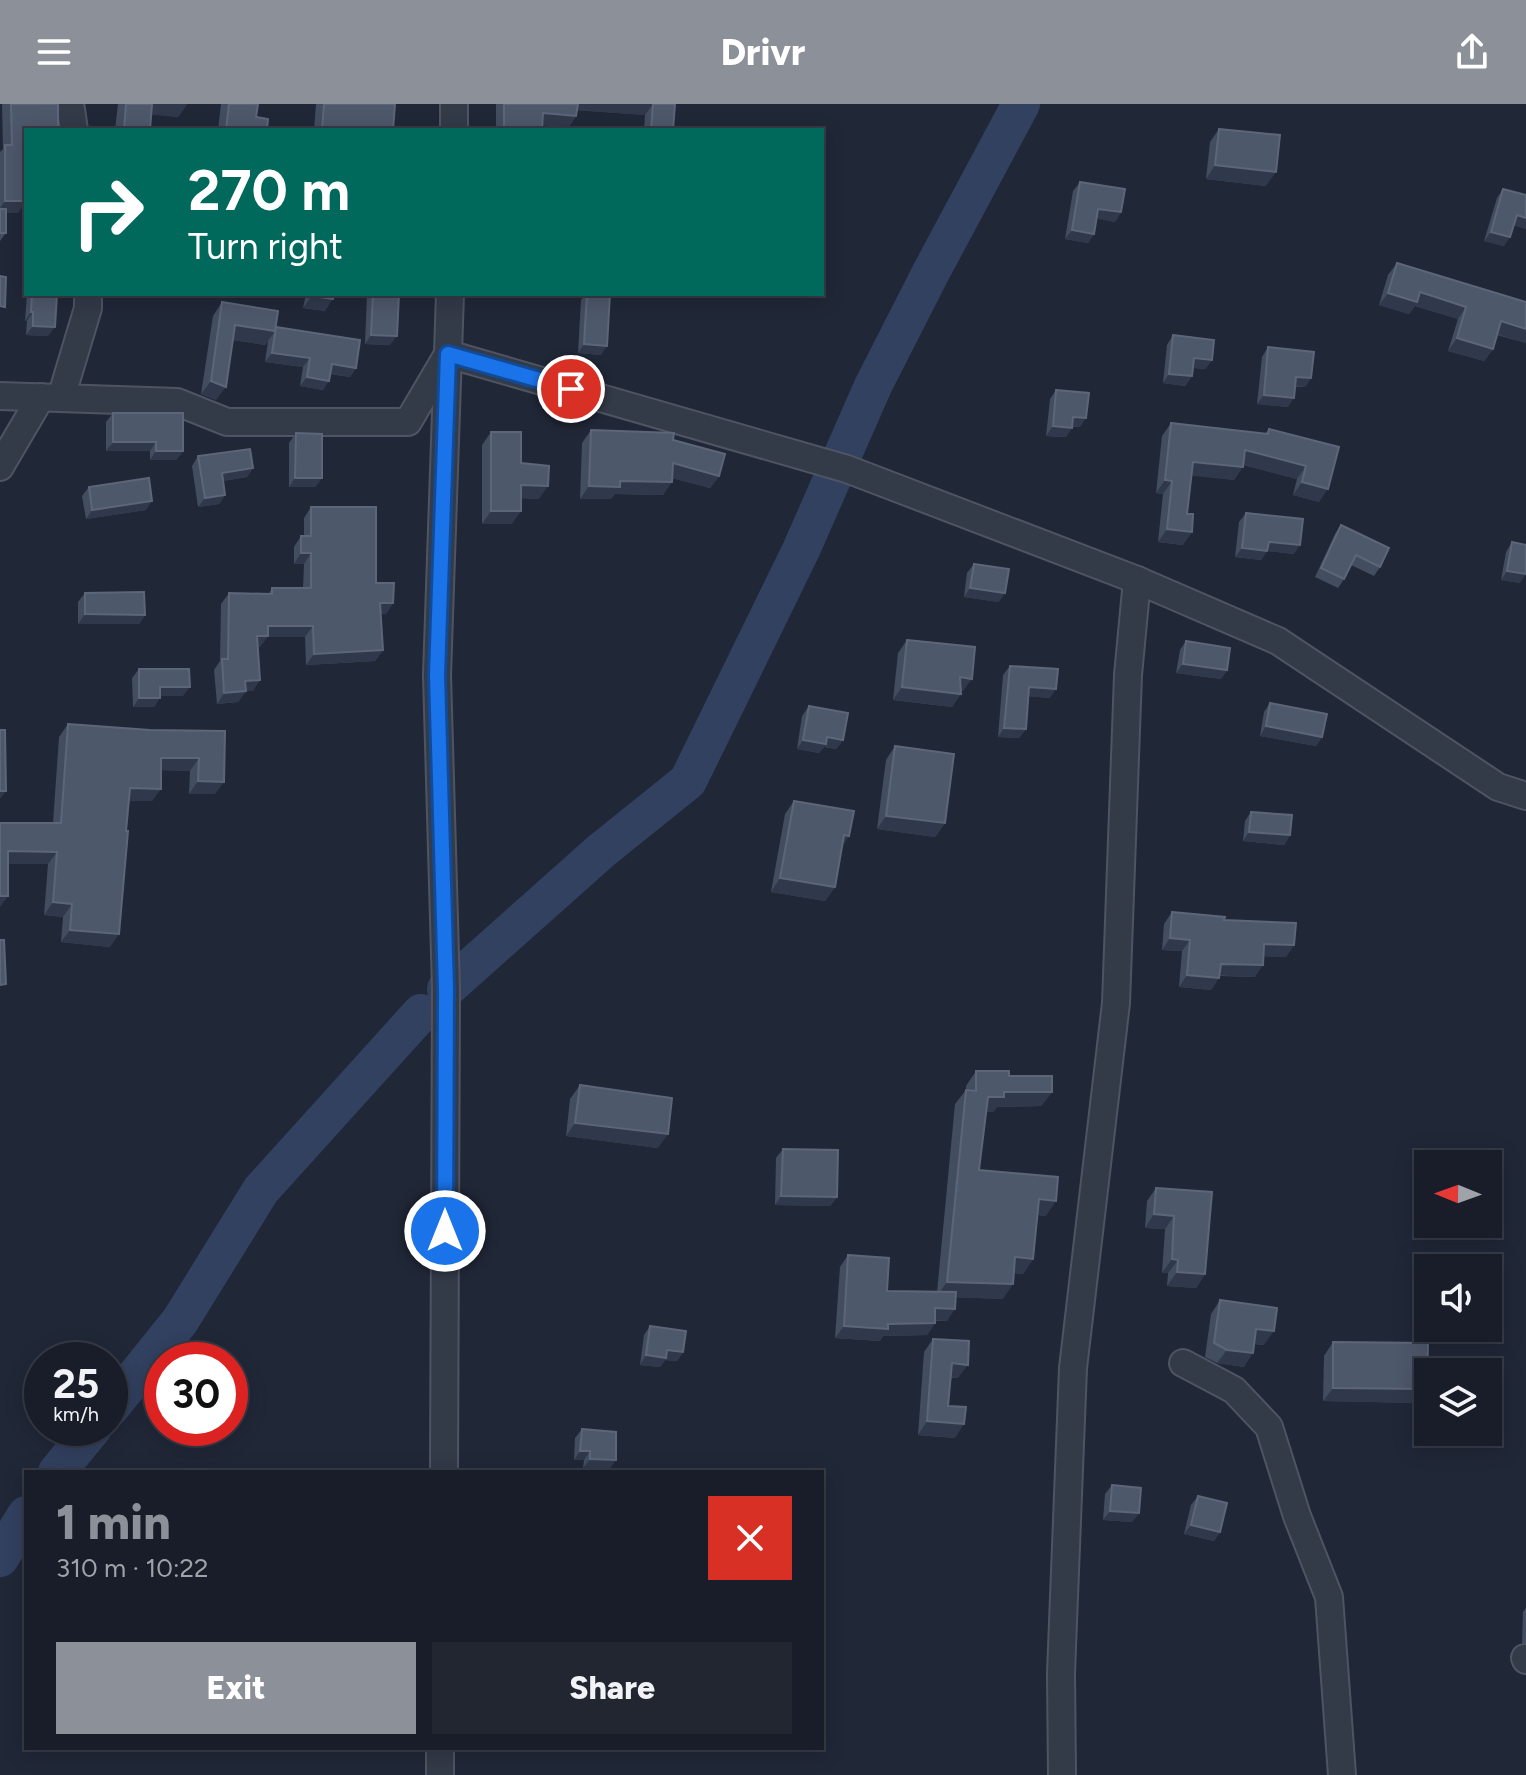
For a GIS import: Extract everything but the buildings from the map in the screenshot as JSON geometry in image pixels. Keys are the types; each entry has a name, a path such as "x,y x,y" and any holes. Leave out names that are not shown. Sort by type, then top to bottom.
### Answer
{"street":[{"path":"66,104 71,109 74,128"},
{"path":"454,104 454,128"},
{"path":"0,467 51,398 88,308 88,296"},
{"path":"444,1470 446,989 437,675 450,296"},
{"path":"0,396 177,402 227,422 408,422 448,354"},
{"path":"448,354 847,469 1137,580 1278,641 1498,787 1526,796"},
{"path":"1062,1775 1061,1673 1073,1368 1116,1003 1128,675 1137,580"},
{"path":"1183,1363 1234,1390 1269,1427 1297,1516 1329,1597 1342,1775"},
{"path":"440,1750 440,1775"}],"waterway":[{"path":"446,989 601,851 688,781 801,550 873,386 1021,104"},
{"path":"128,1386 180,1321 261,1190 421,1013"},
{"path":"59,1470 78,1446"},
{"path":"0,1558 24,1518"}],"route":[{"path":"445,1231 446,989 437,675 448,354 571,389"}]}
